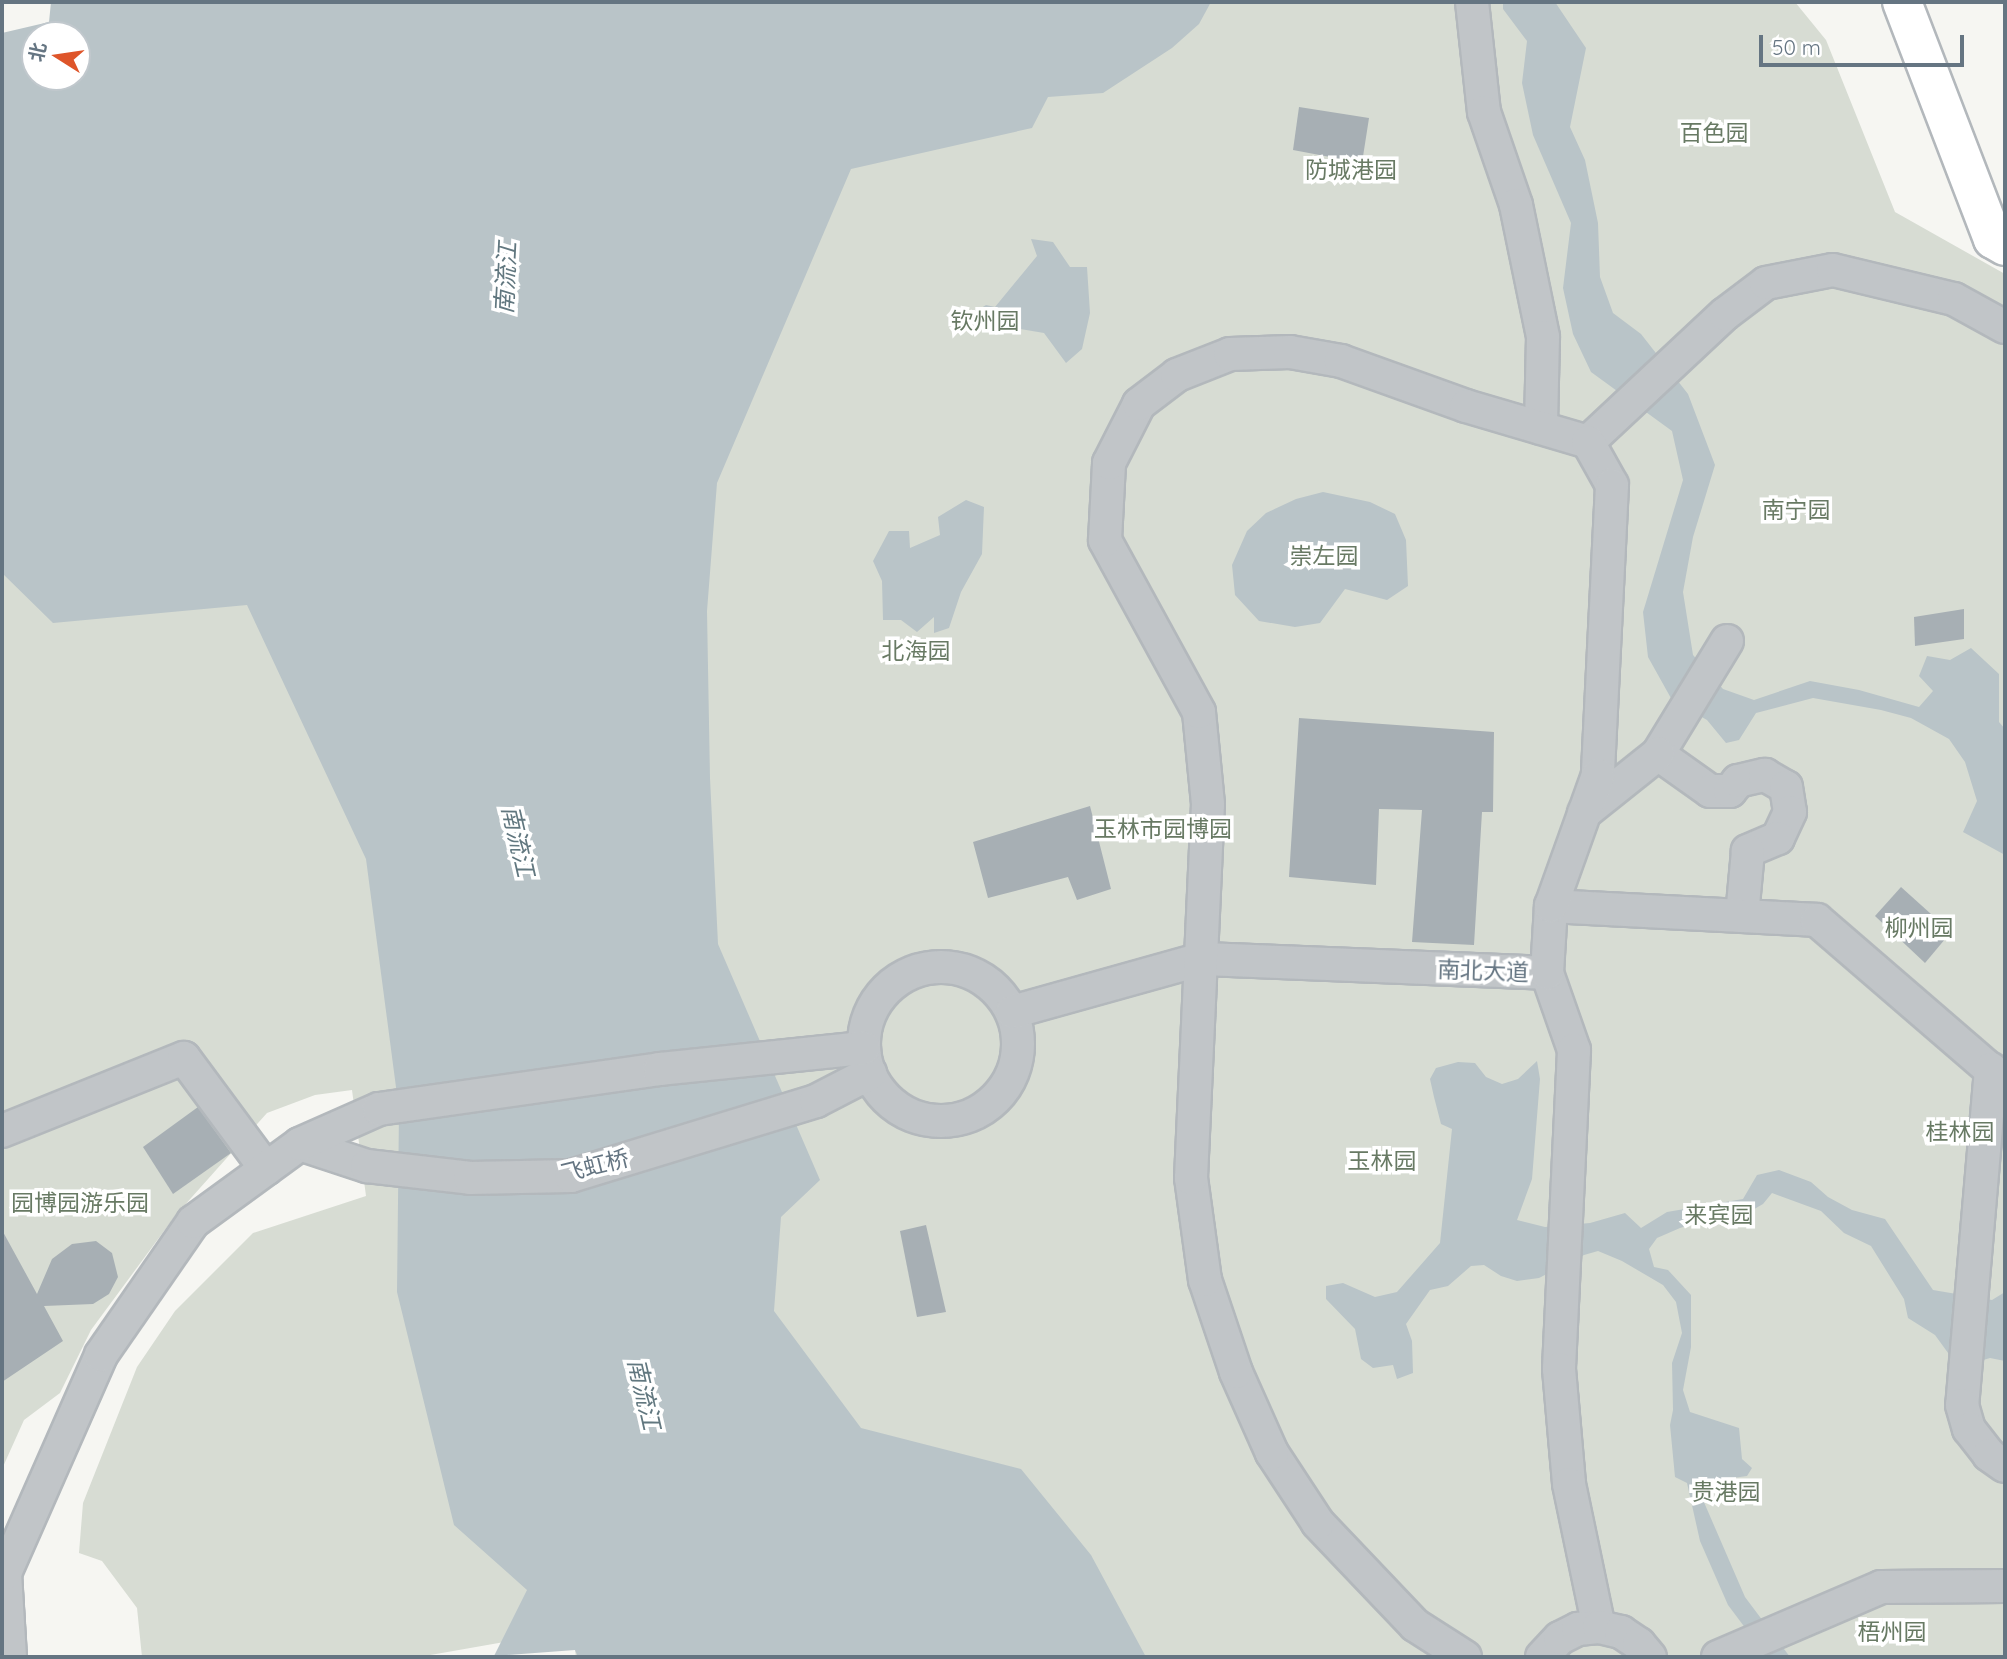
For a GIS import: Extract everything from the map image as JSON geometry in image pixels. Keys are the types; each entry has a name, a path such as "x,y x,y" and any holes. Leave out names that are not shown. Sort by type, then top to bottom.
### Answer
{"street":[{"path":"1472,2 1484,111 1516,205 1543,337 1541,428"},
{"path":"1902,2 1993,239 2005,246"},
{"path":"1465,1657 1415,1625 1318,1523 1272,1453 1236,1372 1205,1280 1191,1178 1208,804 1199,712 1105,540 1109,463 1139,404 1177,375 1230,354 1290,352 1341,361 1466,406 1587,442 1669,369 1725,314 1766,283 1833,270 1954,299 2005,327"},
{"name":"南北大道","path":"1012,1012 1202,959 1548,974 1551,906 1598,775 1612,485 1587,442"},
{"path":"1584,813 1658,754 1688,709 1727,641"},
{"path":"1658,754 1710,791 1730,791 1738,781 1765,775 1786,787 1790,813 1778,838 1748,851 1742,916"},
{"path":"1551,906 1817,920 1998,1076 1969,1296 1962,1405 1969,1429 1989,1455 2005,1466"},
{"path":"950,967 975,974 997,989 1012,1012 1018,1035 1017,1060 1008,1083 992,1102 972,1115 948,1121 924,1119 901,1110 882,1094 867,1060 867,1021 879,997 899,979 923,968 950,967"},
{"path":"1548,974 1574,1051 1559,1369 1569,1484 1599,1627"},
{"path":"10,1657 5,1573 101,1355 193,1222 300,1144 379,1109 660,1069 801,1056 867,1060"},
{"path":"2,1131 184,1058 266,1169"},
{"name":"飞虹桥","path":"300,1144 368,1166 470,1178 571,1176 816,1101 867,1060"},
{"path":"1718,1657 1881,1587 2005,1586"},
{"path":"1542,1657 1560,1638 1578,1629 1599,1627 1621,1632 1640,1644 1650,1657"}],"green space":[{"name":"玉林市园博园","path":"766,2 1795,2 1826,40 1895,212 2005,274 2005,1657 576,1657 572,1630 419,1657 142,1657 137,1608 102,1561 79,1553 83,1503 137,1367 175,1311 253,1233 366,1196 352,1090 315,1095 267,1113 175,1216 91,1330 60,1393 24,1420 2,1469 2,215"}],"water":[{"name":"南流江","path":"51,2 1211,2 1199,24 1172,48 1103,93 1048,97 1032,128 851,169 717,483 707,611 710,778 718,944 820,1180 781,1217 774,1311 861,1428 1021,1469 1091,1555 1146,1657 578,1657 575,1650 494,1656 527,1590 454,1525 397,1292 399,1110 366,859 247,605 53,623 2,573 2,33 21,29 21,91 91,91 91,21 49,21"},
{"path":"1503,2 1555,2 1586,48 1570,127 1585,160 1598,223 1600,277 1613,313 1641,334 1688,394 1715,465 1693,537 1683,592 1693,655 1723,689 1754,700 1810,681 1859,690 1919,707 1933,691 1919,676 1927,656 1950,660 1971,648 1999,674 1999,722 2005,729 2005,855 1963,832 1977,801 1965,762 1949,739 1911,718 1813,698 1756,713 1739,740 1726,743 1707,720 1672,700 1648,657 1643,612 1683,480 1672,431 1591,372 1573,334 1563,288 1571,223 1533,135 1522,83 1527,41 1503,9"},
{"path":"1031,239 1053,242 1070,267 1087,267 1090,313 1082,349 1066,363 1044,333 963,319 986,305 995,307 1037,256"},
{"path":"1323,492 1370,502 1395,514 1406,540 1408,586 1387,600 1345,589 1320,623 1295,627 1259,621 1235,595 1232,565 1247,531 1266,513 1296,499"},
{"path":"966,500 984,507 982,554 961,592 949,628 934,633 934,617 917,632 901,620 883,620 882,581 873,561 889,531 909,531 910,548 940,535 938,517"},
{"path":"1537,1061 1540,1079 1532,1179 1517,1220 1545,1227 1590,1223 1625,1213 1641,1228 1667,1212 1743,1199 1757,1175 1779,1170 1811,1182 1828,1197 1852,1210 1885,1219 1933,1290 1992,1300 2005,1292 2005,1361 1990,1358 1973,1363 1951,1357 1935,1335 1908,1318 1904,1299 1871,1246 1844,1233 1821,1211 1772,1193 1763,1204 1737,1219 1705,1220 1680,1228 1657,1238 1649,1249 1654,1267 1668,1270 1691,1295 1691,1347 1683,1390 1690,1412 1739,1428 1742,1459 1752,1468 1747,1476 1711,1481 1700,1493 1745,1597 1790,1657 1767,1657 1728,1605 1700,1541 1687,1483 1675,1477 1670,1425 1673,1410 1672,1363 1682,1333 1676,1302 1663,1285 1622,1261 1598,1251 1584,1255 1539,1278 1517,1281 1501,1276 1484,1265 1471,1266 1448,1286 1430,1290 1406,1324 1412,1341 1413,1373 1397,1379 1393,1365 1373,1368 1361,1359 1355,1329 1326,1299 1326,1286 1343,1283 1375,1297 1397,1292 1440,1243 1452,1129 1441,1124 1430,1079 1436,1068 1458,1062 1475,1063 1486,1077 1502,1084 1518,1079"}],"building":[{"path":"1299,107 1369,118 1362,163 1293,150"},
{"path":"1964,609 1964,639 1915,646 1914,617"},
{"path":"1299,718 1494,732 1493,812 1482,812 1474,945 1412,942 1422,810 1379,809 1376,885 1289,877"},
{"path":"1090,806 1111,889 1077,900 1068,877 988,898 973,842"},
{"path":"1901,887 1951,932 1925,963 1875,916"},
{"path":"198,1107 231,1153 173,1194 143,1147"},
{"path":"926,1225 946,1312 917,1317 900,1231"},
{"path":"2,1230 37,1294 52,1259 72,1244 96,1241 112,1253 118,1277 109,1294 93,1304 44,1306 63,1341 2,1382"}],"park label":[{"name":"百色园","path":"1714,133"},
{"name":"防城港园","path":"1351,170"},
{"name":"钦州园","path":"985,321"},
{"name":"南宁园","path":"1796,510"},
{"name":"崇左园","path":"1324,556"},
{"name":"北海园","path":"916,651"},
{"name":"柳州园","path":"1919,928"},
{"name":"桂林园","path":"1960,1132"},
{"name":"玉林园","path":"1382,1161"},
{"name":"园博园游乐园","path":"80,1203"},
{"name":"来宾园","path":"1719,1215"},
{"name":"贵港园","path":"1726,1492"},
{"name":"梧州园","path":"1892,1632"}]}
